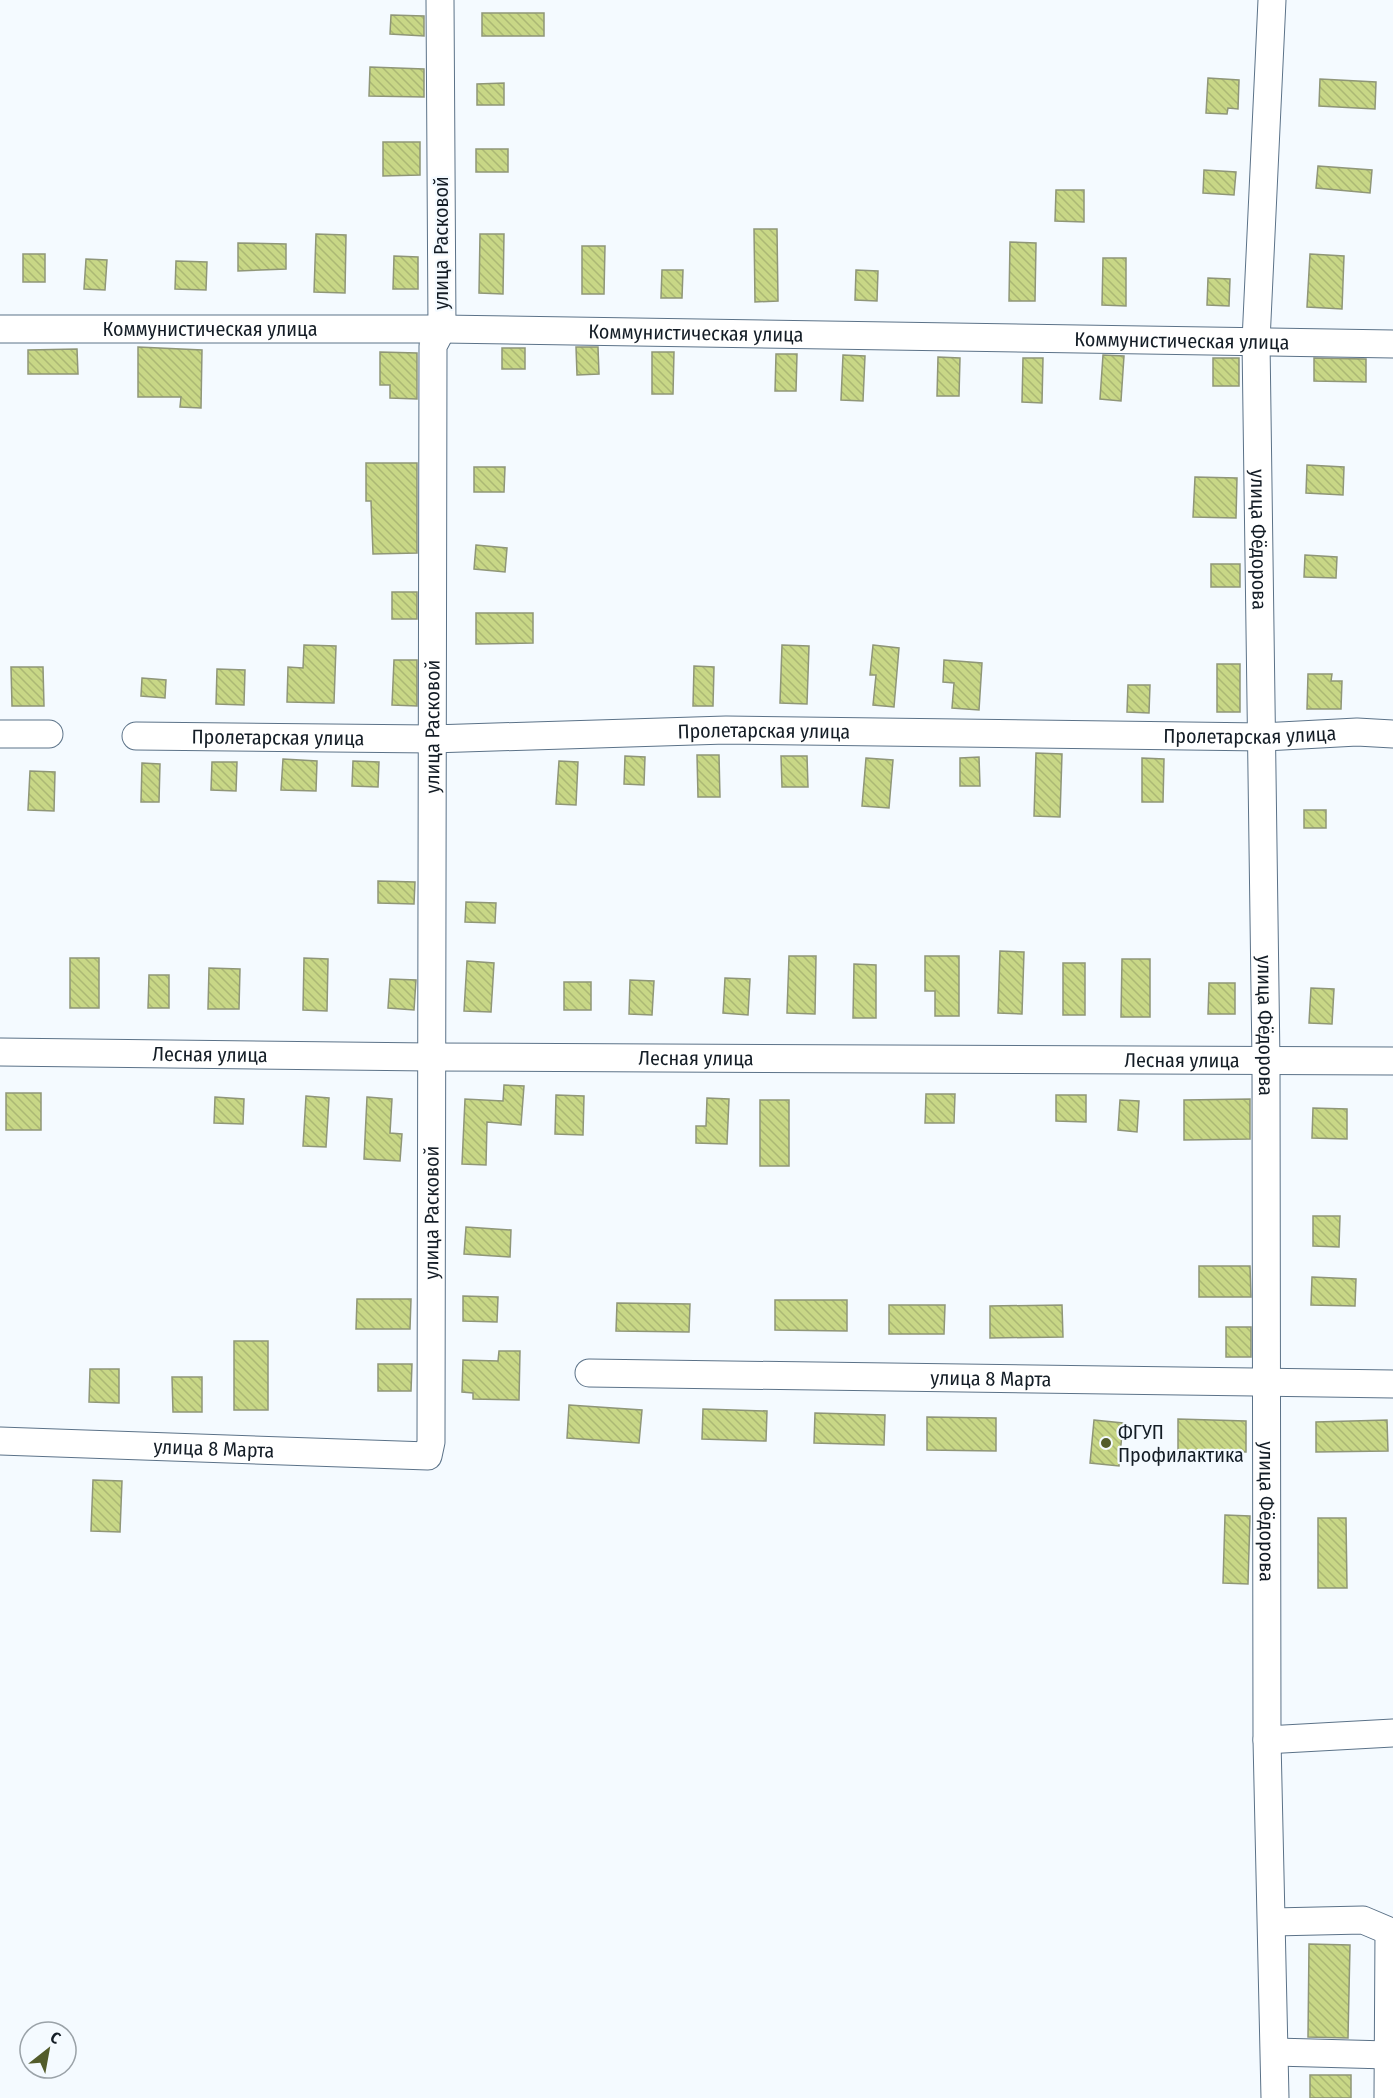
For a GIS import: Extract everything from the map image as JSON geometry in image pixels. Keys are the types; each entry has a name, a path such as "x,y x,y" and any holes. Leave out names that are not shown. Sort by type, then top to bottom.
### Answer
{"street":[{"name":"улица Расковой","path":"428,1456 430,1442 433,346 442,329 440,0"},
{"name":"улица Фёдорова","path":"1272,0 1256,341 1266,1062 1267,1740 1273,1922 1275,2098"},
{"name":"Коммунистическая улица","path":"0,329 442,329 1393,344"},
{"name":"Пролетарская улица","path":"136,736 432,739 726,730 1263,737 1357,732 1393,734"},
{"path":"0,734 49,734"},
{"name":"Лесная улица","path":"0,1052 1266,1062 1393,1060"},
{"name":"улица 8 Марта","path":"589,1374 1393,1384"},
{"name":"улица 8 Марта","path":"0,1441 428,1456"},
{"path":"1267,1740 1393,1733"},
{"path":"1273,1922 1363,1920 1389,1930 1388,2098"},
{"path":"1275,2052 1388,2055"}],"building":[{"path":"482,13 544,13 544,36 482,36"},
{"path":"391,15 424,16 424,36 390,34"},
{"path":"370,67 424,69 424,97 369,96"},
{"path":"1208,78 1239,80 1238,109 1228,108 1227,114 1206,113"},
{"path":"1320,79 1376,82 1375,109 1319,106"},
{"path":"504,83 504,105 477,105 477,84"},
{"path":"383,142 420,142 420,175 383,176"},
{"path":"476,149 508,149 508,172 476,172"},
{"path":"1318,166 1372,170 1370,193 1316,188"},
{"path":"1204,170 1236,172 1234,195 1203,193"},
{"path":"1056,190 1084,190 1084,222 1055,221"},
{"path":"754,229 777,229 778,301 755,302"},
{"path":"316,234 346,235 345,293 314,292"},
{"path":"480,234 504,234 503,294 479,293"},
{"path":"1010,242 1036,243 1035,301 1009,301"},
{"path":"238,243 286,244 286,269 238,271"},
{"path":"582,246 605,246 604,294 582,294"},
{"path":"23,254 45,254 45,282 23,282"},
{"path":"1310,254 1344,256 1342,309 1307,307"},
{"path":"394,256 418,257 418,289 393,289"},
{"path":"1103,258 1126,258 1126,306 1102,305"},
{"path":"86,259 107,260 105,290 84,289"},
{"path":"176,261 207,262 206,290 175,289"},
{"path":"662,270 683,270 682,298 661,298"},
{"path":"856,270 878,271 877,301 855,300"},
{"path":"1208,278 1230,279 1229,306 1207,305"},
{"path":"138,347 202,350 201,408 180,407 181,397 138,397"},
{"path":"576,347 598,347 599,374 577,375"},
{"path":"502,348 525,348 525,369 502,369"},
{"path":"77,349 78,374 28,374 28,350"},
{"path":"380,352 417,353 417,399 390,398 390,385 380,385"},
{"path":"652,352 674,352 673,394 652,394"},
{"path":"776,354 797,354 796,391 775,391"},
{"path":"843,355 865,356 863,401 841,400"},
{"path":"1103,355 1124,356 1121,401 1100,399"},
{"path":"938,357 960,358 959,396 937,396"},
{"path":"1023,358 1043,358 1042,403 1022,402"},
{"path":"1213,358 1239,358 1239,386 1213,386"},
{"path":"1314,358 1366,359 1366,382 1314,381"},
{"path":"366,463 417,463 417,553 373,554 371,501 366,501"},
{"path":"1307,465 1344,467 1343,495 1306,493"},
{"path":"474,467 505,467 504,492 474,492"},
{"path":"1195,477 1237,478 1236,518 1193,517"},
{"path":"476,545 507,548 505,572 474,569"},
{"path":"1305,555 1337,557 1336,578 1304,577"},
{"path":"1211,564 1240,564 1240,587 1211,587"},
{"path":"392,592 417,592 417,619 392,619"},
{"path":"476,613 533,613 533,643 476,644"},
{"path":"304,645 336,646 334,703 287,702 288,667 303,668"},
{"path":"782,645 809,646 807,704 780,703"},
{"path":"873,645 899,648 894,707 873,705 876,675 870,675"},
{"path":"394,660 417,660 417,706 392,705"},
{"path":"944,660 982,663 979,710 952,708 954,683 943,682"},
{"path":"1217,664 1240,664 1240,712 1217,712"},
{"path":"694,666 714,667 713,706 693,706"},
{"path":"11,667 43,667 44,706 12,706"},
{"path":"217,669 245,670 244,705 216,704"},
{"path":"1308,674 1332,674 1331,681 1342,681 1341,709 1307,709"},
{"path":"142,678 166,680 165,698 141,696"},
{"path":"1128,685 1150,685 1149,713 1127,712"},
{"path":"1036,753 1062,754 1060,817 1034,816"},
{"path":"697,755 719,755 720,797 698,797"},
{"path":"625,756 645,757 644,785 624,784"},
{"path":"781,756 807,756 808,787 782,787"},
{"path":"979,757 980,786 960,786 960,758"},
{"path":"866,758 893,760 889,808 862,806"},
{"path":"1142,758 1164,759 1163,802 1142,802"},
{"path":"283,759 317,761 316,791 281,790"},
{"path":"353,761 379,762 378,787 352,786"},
{"path":"559,761 578,762 576,805 556,804"},
{"path":"212,762 237,762 236,791 211,790"},
{"path":"142,763 160,764 159,802 141,802"},
{"path":"30,771 55,772 54,811 28,810"},
{"path":"1304,810 1326,810 1326,828 1304,828"},
{"path":"378,881 415,882 414,904 378,903"},
{"path":"466,902 496,903 495,923 465,922"},
{"path":"1000,951 1024,952 1022,1014 998,1013"},
{"path":"789,956 816,956 815,1014 787,1013"},
{"path":"925,956 959,956 959,1016 935,1016 935,991 925,991"},
{"path":"70,958 99,958 99,1008 70,1008"},
{"path":"304,958 328,959 327,1011 303,1010"},
{"path":"1122,959 1150,959 1150,1017 1121,1017"},
{"path":"467,961 494,963 491,1012 464,1011"},
{"path":"1063,963 1085,963 1085,1015 1063,1015"},
{"path":"854,964 876,965 876,1018 853,1018"},
{"path":"209,968 240,969 239,1009 208,1009"},
{"path":"149,975 169,975 169,1008 148,1008"},
{"path":"725,978 750,979 748,1015 723,1013"},
{"path":"390,979 416,980 414,1010 388,1008"},
{"path":"630,980 654,981 652,1015 629,1014"},
{"path":"564,982 591,982 591,1010 564,1010"},
{"path":"1209,983 1235,983 1235,1014 1208,1014"},
{"path":"1311,988 1334,989 1332,1024 1309,1023"},
{"path":"504,1085 524,1086 521,1125 487,1122 486,1165 462,1164 465,1099 503,1101"},
{"path":"6,1093 41,1093 41,1130 6,1130"},
{"path":"926,1094 955,1094 954,1123 925,1123"},
{"path":"556,1095 584,1096 583,1135 555,1134"},
{"path":"1056,1095 1086,1095 1086,1122 1056,1121"},
{"path":"306,1096 329,1098 326,1147 303,1146"},
{"path":"215,1097 244,1099 243,1124 214,1123"},
{"path":"367,1097 392,1099 390,1133 402,1134 400,1161 364,1159"},
{"path":"707,1098 729,1099 727,1144 696,1143 696,1126 706,1126"},
{"path":"1250,1099 1250,1139 1184,1140 1184,1100"},
{"path":"760,1100 789,1100 789,1166 760,1166"},
{"path":"1120,1100 1139,1101 1137,1132 1118,1130"},
{"path":"1313,1108 1347,1109 1347,1139 1312,1138"},
{"path":"1313,1216 1340,1216 1339,1247 1313,1246"},
{"path":"466,1227 511,1230 510,1257 464,1254"},
{"path":"1199,1266 1250,1266 1251,1297 1199,1297"},
{"path":"1312,1277 1356,1279 1355,1306 1311,1305"},
{"path":"463,1296 498,1297 497,1322 463,1321"},
{"path":"357,1299 411,1299 410,1329 356,1329"},
{"path":"775,1300 847,1300 847,1331 775,1330"},
{"path":"617,1303 690,1304 689,1332 616,1331"},
{"path":"889,1305 945,1305 944,1334 889,1334"},
{"path":"1062,1305 1063,1337 990,1338 990,1306"},
{"path":"1226,1327 1251,1327 1251,1357 1226,1357"},
{"path":"234,1341 268,1341 268,1410 234,1410"},
{"path":"499,1351 520,1351 519,1400 473,1399 473,1393 462,1392 463,1360 498,1361"},
{"path":"378,1364 412,1364 411,1391 378,1391"},
{"path":"90,1369 119,1369 119,1403 89,1402"},
{"path":"172,1377 202,1377 202,1412 173,1412"},
{"path":"569,1405 642,1410 639,1443 567,1438"},
{"path":"703,1409 767,1411 766,1441 702,1439"},
{"path":"815,1413 885,1415 884,1445 814,1443"},
{"path":"927,1417 996,1418 996,1451 927,1450"},
{"path":"1178,1419 1246,1421 1246,1452 1178,1451"},
{"name":"ФГУП Профилактика","path":"1094,1420 1123,1423 1119,1466 1090,1463"},
{"path":"1387,1420 1388,1451 1316,1452 1316,1422"},
{"path":"93,1480 122,1481 120,1532 91,1531"},
{"path":"1225,1515 1250,1516 1248,1584 1223,1583"},
{"path":"1318,1518 1346,1518 1347,1588 1318,1588"},
{"path":"1309,1944 1350,1945 1348,2038 1308,2037"},
{"path":"1310,2075 1351,2075 1351,2098 1310,2098"}],"place":[{"name":"ФГУП Профилактика","path":"1106,1443"}]}
